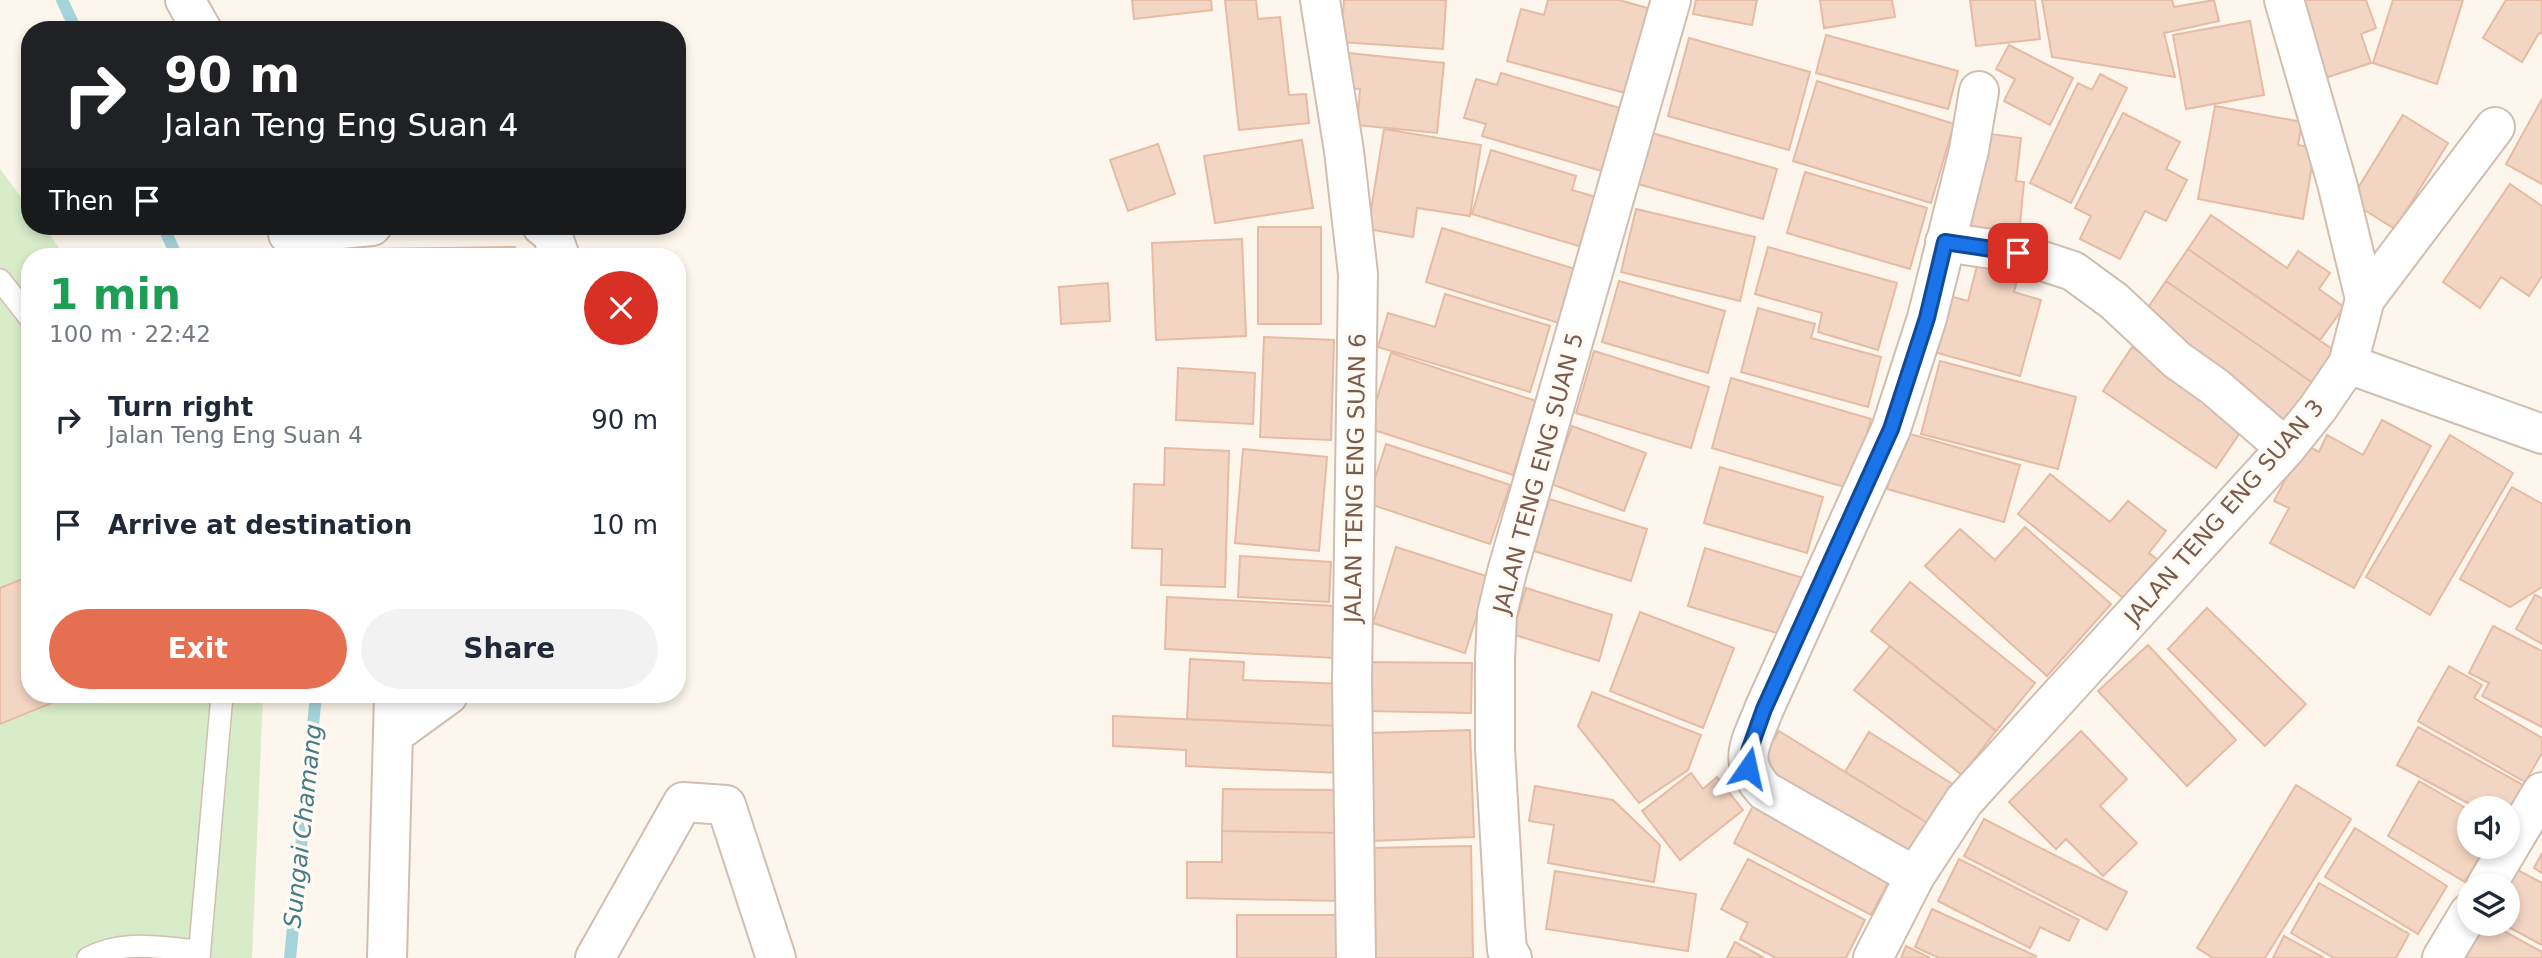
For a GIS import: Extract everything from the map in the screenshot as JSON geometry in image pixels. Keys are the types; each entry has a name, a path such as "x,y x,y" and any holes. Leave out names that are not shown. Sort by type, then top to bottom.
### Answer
{"street":[{"path":"186,0 197,21"},
{"name":"JALAN TENG ENG SUAN 6","path":"1320,0 1344,151 1357,274 1352,680 1356,958"},
{"name":"JALAN TENG ENG SUAN 5","path":"1512,958 1507,950 1495,749 1497,614 1671,0"},
{"name":"JALAN TENG ENG SUAN 3","path":"1873,958 1914,876 1964,801 2287,448 2348,365 2365,299 2337,183 2284,0"},
{"path":"1914,876 1765,791 1753,779 1748,768 1749,751 1764,709 1891,429 1927,318 1969,150 1979,91"},
{"path":"2365,299 2495,127"},
{"path":"290,239 315,235"},
{"path":"1945,242 2018,253 2073,271 2114,301 2177,359 2215,387 2287,448"},
{"path":"2348,365 2542,434"},
{"path":"387,958 394,703"},
{"path":"393,735 437,703"},
{"path":"2494,873 2542,792"},
{"path":"595,958 683,802 726,805 776,958"},
{"path":"2442,958 2457,933"}],"lane":[{"path":"0,279 21,306"},
{"path":"88,958 114,947 130,946 199,955 221,703"}],"green space":[{"path":"0,169 21,197 21,235 50,235 59,248 21,248 21,703 263,703 252,958 0,958"}],"building":[{"path":"1132,0 1211,0 1212,10 1134,19"},
{"path":"1225,0 1256,0 1258,19 1280,17 1289,95 1306,94 1309,123 1239,130"},
{"path":"1344,0 1446,0 1443,49 1341,42"},
{"path":"1548,0 1619,0 1651,9 1629,94 1507,61 1521,9 1544,15"},
{"path":"1696,0 1757,0 1752,25 1693,14"},
{"path":"1820,0 1892,0 1895,17 1824,28"},
{"path":"1970,0 2035,0 2040,39 1976,46"},
{"path":"2042,0 2172,0 2174,7 2214,0 2219,21 2164,33 2175,77 2052,57"},
{"path":"2295,0 2366,0 2376,28 2361,34 2371,63 2322,79"},
{"path":"2393,0 2463,0 2437,84 2373,63"},
{"path":"2506,0 2542,0 2542,34 2539,33 2522,62 2483,38"},
{"path":"2250,21 2264,95 2186,109 2173,35"},
{"path":"1826,35 1958,71 1948,109 1816,73"},
{"path":"1689,38 1810,72 1789,150 1668,116"},
{"path":"2009,45 2073,78 2050,125 2004,101 2015,79 1996,69"},
{"path":"1348,53 1444,63 1437,133 1357,125 1360,89 1345,88"},
{"path":"1501,73 1623,109 1605,172 1482,136 1486,124 1464,118 1476,79 1497,85"},
{"path":"2100,74 2127,88 2071,203 2030,183 2078,83 2092,90"},
{"path":"1817,81 1954,124 1931,203 1793,161"},
{"path":"2542,99 2542,184 2506,164"},
{"path":"2215,106 2302,122 2298,145 2315,148 2303,219 2198,199"},
{"path":"2123,113 2180,142 2166,169 2187,180 2166,221 2145,211 2120,259 2080,239 2091,216 2075,208"},
{"path":"2403,115 2448,143 2395,229 2350,201"},
{"path":"1384,129 1481,145 1470,216 1417,208 1413,237 1368,229"},
{"path":"1975,132 2021,138 2016,181 2024,182 2019,234 1964,228"},
{"path":"1652,133 1777,169 1763,219 1638,184"},
{"path":"1302,140 1313,208 1215,223 1204,156"},
{"path":"1158,144 1175,194 1128,211 1110,160"},
{"path":"1491,150 1576,176 1572,190 1596,197 1582,247 1472,214"},
{"path":"1805,172 1927,208 1910,269 1787,233"},
{"path":"2510,184 2542,206 2542,276 2529,296 2501,277 2480,308 2443,282"},
{"path":"1636,209 1755,237 1740,301 1621,272"},
{"path":"2211,215 2287,268 2298,251 2330,273 2319,289 2344,307 2320,340 2188,249"},
{"path":"1258,227 1321,227 1321,324 1258,324"},
{"path":"1442,228 1575,269 1559,323 1426,282"},
{"path":"1242,239 1246,336 1156,340 1152,243"},
{"path":"515,247 515,248 444,248"},
{"path":"1768,247 1897,283 1878,350 1818,332 1822,313 1755,294"},
{"path":"2188,249 2335,351 2313,383 2166,281"},
{"path":"1978,262 2019,273 2014,292 2041,300 2020,376 1927,350 1942,294 1968,301"},
{"path":"1619,281 1725,311 1708,373 1602,342"},
{"path":"2166,281 2313,383 2284,426 2154,336 2164,321 2147,309"},
{"path":"1108,283 1110,321 1061,324 1059,287"},
{"path":"1445,294 1550,326 1530,392 1378,347 1388,313 1435,327"},
{"path":"1758,308 1815,324 1811,338 1881,357 1868,407 1741,372"},
{"path":"1264,337 1334,340 1331,440 1260,437"},
{"path":"2132,347 2246,424 2216,468 2103,391"},
{"path":"1594,351 1709,387 1691,448 1576,413"},
{"path":"1391,353 1536,401 1513,475 1368,428"},
{"path":"1940,361 2076,397 2058,469 1921,434"},
{"path":"1178,368 1255,373 1253,424 1176,420"},
{"path":"1731,378 1871,419 1851,489 1712,448"},
{"path":"2382,420 2431,446 2354,588 2270,543 2289,508 2274,501 2304,444 2319,452 2327,435 2363,455"},
{"path":"1572,426 1646,453 1624,511 1551,484"},
{"path":"1903,432 2020,465 2004,522 1887,489"},
{"path":"2450,435 2513,473 2430,615 2366,577"},
{"path":"1386,444 1510,485 1490,544 1367,503"},
{"path":"1165,448 1229,451 1225,587 1161,585 1162,549 1132,548 1134,484 1164,485"},
{"path":"1243,449 1327,457 1319,551 1235,543"},
{"path":"1720,467 1823,497 1807,553 1704,523"},
{"path":"2050,474 2110,522 2128,501 2166,531 2149,553 2158,560 2126,600 2018,514"},
{"path":"2512,487 2542,504 2542,587 2510,607 2460,579"},
{"path":"1549,499 1647,529 1631,581 1534,551"},
{"path":"2025,527 2111,604 2047,676 1925,566 1960,529 1995,560"},
{"path":"1396,547 1489,577 1465,653 1373,623"},
{"path":"1705,548 1806,579 1790,637 1688,606"},
{"path":"1240,556 1331,562 1329,602 1238,597"},
{"path":"21,580 21,703 51,703 0,724 0,588"},
{"path":"1910,582 2035,683 1996,731 1871,631"},
{"path":"1526,588 1612,615 1599,661 1512,634"},
{"path":"2535,595 2542,598 2542,644 2516,629"},
{"path":"1167,597 1338,606 1335,658 1165,649"},
{"path":"2207,608 2306,704 2265,746 2168,649"},
{"path":"1640,612 1734,648 1703,728 1610,691"},
{"path":"2493,626 2542,651 2542,727 2482,696 2489,683 2469,673"},
{"path":"2148,645 2236,740 2187,786 2098,691"},
{"path":"1890,646 1996,731 1962,775 1854,690"},
{"path":"1190,659 1244,662 1243,680 1343,684 1342,726 1187,719"},
{"path":"1367,662 1472,663 1471,713 1367,711"},
{"path":"2449,666 2482,685 2474,698 2542,738 2542,753 2525,782 2418,721"},
{"path":"1592,692 1701,735 1688,770 1639,803 1578,726"},
{"path":"1113,716 1342,726 1340,773 1186,766 1186,750 1113,746"},
{"path":"2418,727 2525,786 2520,796 2457,797 2397,765"},
{"path":"1470,730 1474,837 1372,841 1367,733"},
{"path":"1779,731 1929,824 1904,863 1755,770"},
{"path":"2081,731 2127,779 2100,806 2137,843 2103,876 2066,839 2056,849 2009,802"},
{"path":"1869,732 1954,785 1929,824 1845,772"},
{"path":"1691,773 1703,789 1717,777 1743,810 1680,860 1642,811"},
{"path":"2419,781 2457,803 2457,859 2478,859 2470,873 2457,873 2457,877 2388,836"},
{"path":"2296,785 2351,819 2265,958 2213,958 2197,948"},
{"path":"1535,786 1613,800 1660,845 1654,882 1548,863 1554,825 1529,821"},
{"path":"1223,789 1343,790 1342,833 1222,831"},
{"path":"1757,798 1895,870 1871,915 1734,843"},
{"path":"1984,819 2127,892 2107,930 1964,856"},
{"path":"2355,828 2447,886 2418,934 2325,877"},
{"path":"1222,831 1342,833 1342,901 1187,898 1187,862 1222,862"},
{"path":"1471,846 1473,958 1371,958 1369,848"},
{"path":"2542,853 2542,873 2534,868"},
{"path":"1748,859 1865,920 1846,958 1776,958 1740,939 1748,923 1721,909"},
{"path":"1959,859 2079,920 2069,941 2040,927 2030,948 1938,901"},
{"path":"2510,866 2542,883 2542,945 2520,933 2520,873 2509,873"},
{"path":"1555,871 1696,894 1688,951 1546,929"},
{"path":"2319,883 2409,934 2396,958 2334,958 2291,933"},
{"path":"1932,909 2036,956 1939,958 1915,947"},
{"path":"1237,915 1346,915 1346,958 1237,958"},
{"path":"2284,936 2324,958 2273,958"},
{"path":"2473,936 2513,936 2542,952 2542,958 2461,958"},
{"path":"1735,942 1764,958 1727,958"},
{"path":"1906,946 1930,958 1901,958"}],"waterway":[{"name":"Sungai Chamang","path":"62,0 72,21"},
{"name":"Sungai Chamang","path":"167,235 173,248"},
{"name":"Sungai Chamang","path":"290,958 315,703"}],"route":[{"path":"1748,768 1749,751 1764,709 1891,429 1927,318 1945,242 2018,253"}]}
